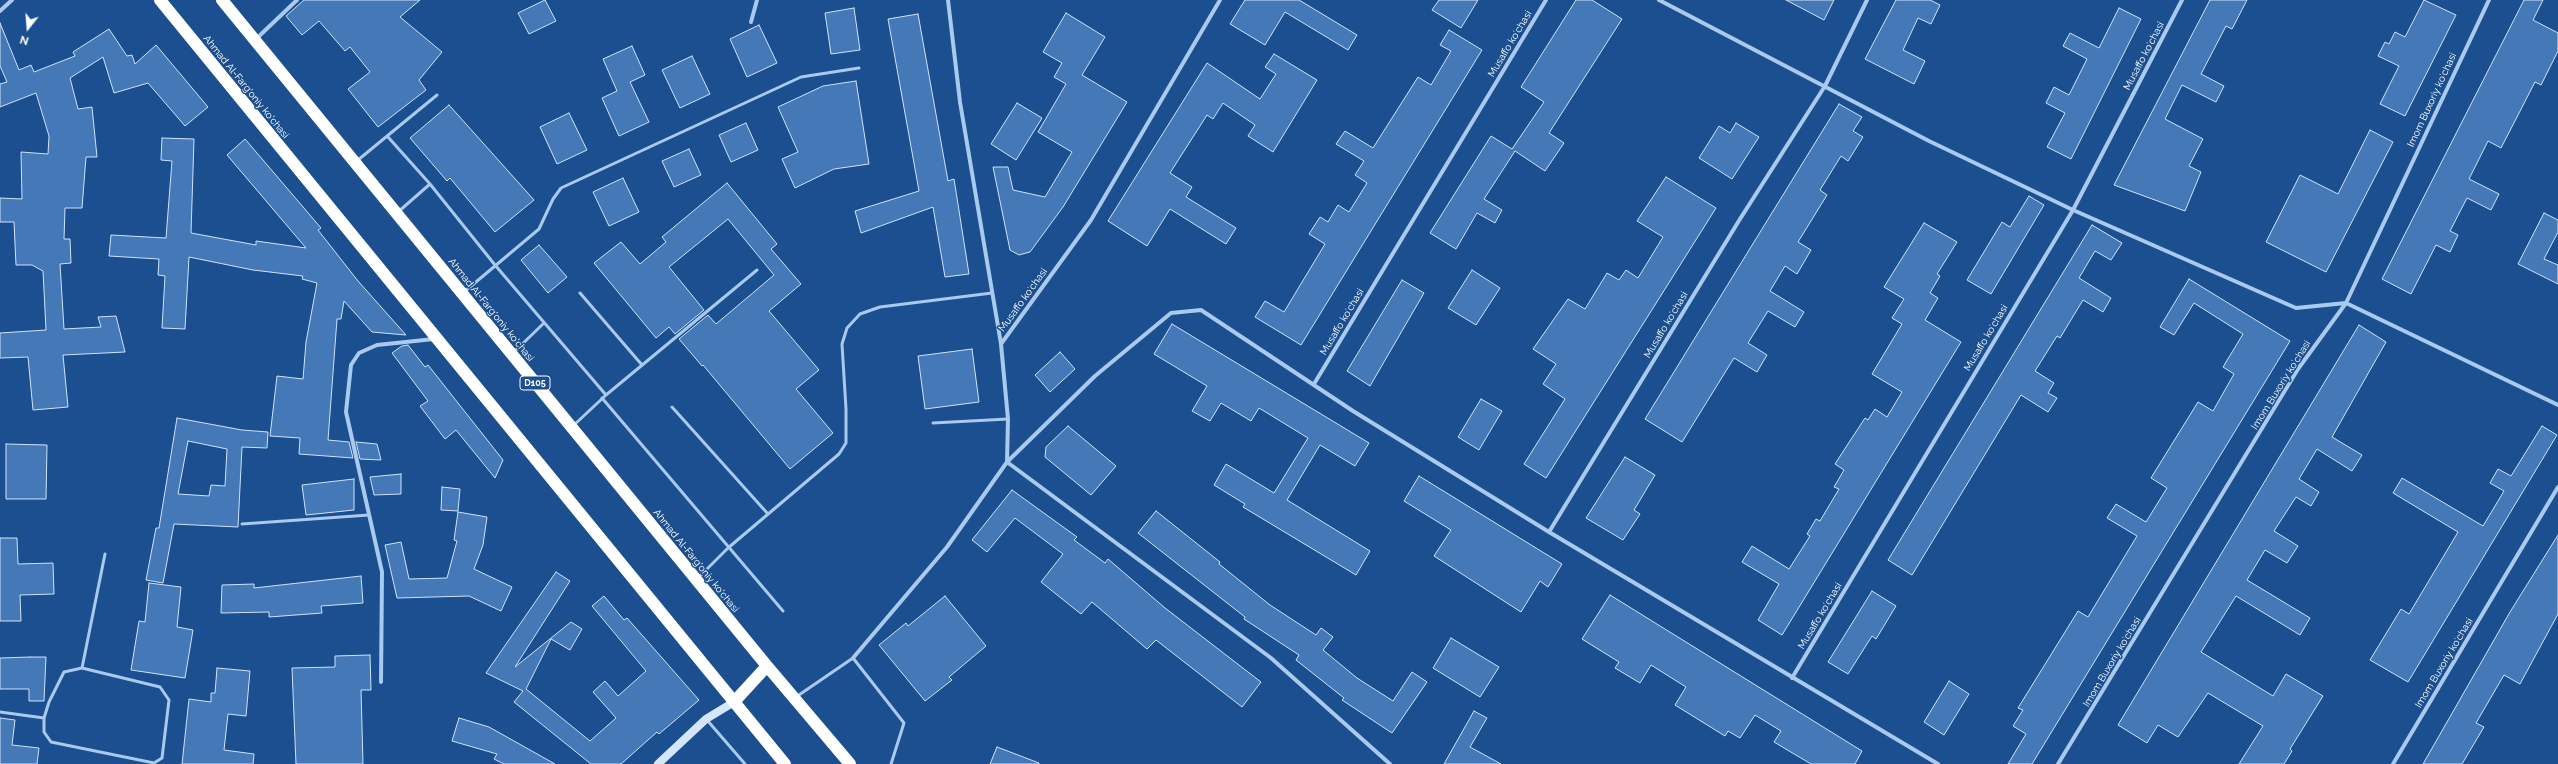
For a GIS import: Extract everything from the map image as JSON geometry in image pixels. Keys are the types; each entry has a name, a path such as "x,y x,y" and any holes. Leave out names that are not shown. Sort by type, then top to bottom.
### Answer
{"highway":[{"name":"Ahmad Al-Farg'oniy ko'chasi","path":"160,0 785,764"},
{"name":"Ahmad Al-Farg'oniy ko'chasi","path":"222,0 696,580 850,764"},
{"path":"734,702 768,666"}],"main road":[{"path":"658,764 706,720 734,702"}],"street":[{"path":"0,10 12,0"},
{"path":"255,40 297,0"},
{"path":"751,22 757,0"},
{"path":"948,0 960,102 1001,344 1008,419 1007,462"},
{"name":"Musaffo koʻchasi","path":"1001,344 1091,220 1220,0"},
{"name":"Musaffo koʻchasi","path":"1314,384 1546,0"},
{"path":"1659,0 1929,141 2073,210 2296,308 2346,302 2558,405"},
{"name":"Musaffo koʻchasi","path":"1549,532 1740,219 1825,86 1867,0"},
{"name":"Musaffo koʻchasi","path":"1792,678 2073,210 2182,0"},
{"name":"Imom Buxoriy koʻchasi","path":"2058,764 2298,369 2346,302 2489,0"},
{"path":"853,658 947,546 1007,462 1095,376 1171,313 1201,310 1353,411 1549,532 1938,764"},
{"path":"381,682 382,572 346,412 351,365 359,353 377,345 437,339"},
{"path":"1007,462 1271,658 1390,764"},
{"name":"Imom Buxoriy koʻchasi","path":"2393,764 2558,487"}],"lane":[{"path":"462,293 539,229 553,199 561,188 801,77 859,68"},
{"path":"355,163 437,95"},
{"path":"388,137 430,184 495,265 606,394"},
{"path":"396,213 430,184"},
{"path":"572,427 606,394 757,270"},
{"path":"696,580 728,548 838,454 846,443 846,408 842,344 847,328 860,314 880,307 992,293"},
{"path":"580,294 642,364"},
{"path":"512,354 544,323"},
{"path":"602,398 783,611"},
{"path":"672,407 768,514"},
{"path":"933,423 1008,419"},
{"path":"242,524 369,515"},
{"path":"82,668 105,554"},
{"path":"794,698 853,658 904,723 891,764"},
{"path":"82,668 160,686 169,700 162,758 154,763 51,742 44,732 44,718 49,702 64,672 82,668"},
{"path":"0,712 44,718"},
{"path":"706,720 745,764"}],"building":[{"path":"304,0 420,0 400,17 442,52 419,80 426,90 378,127 348,89 370,72 350,47 345,51 319,21 302,35 286,16"},
{"path":"545,0 556,21 529,34 518,13"},
{"path":"1245,0 1299,0 1357,35 1348,50 1285,12 1265,45 1230,24"},
{"path":"1439,0 1478,0 1461,28 1432,10"},
{"path":"1576,0 1592,0 1622,19 1549,133 1564,143 1545,171 1515,151 1484,199 1502,210 1495,223 1477,213 1456,249 1430,233 1491,136 1512,149 1544,102 1521,87"},
{"path":"1786,0 1834,0 1824,20"},
{"path":"1896,0 1930,0 1940,5 1931,24 1918,18 1903,50 1925,61 1914,84 1865,59"},
{"path":"2210,0 2247,0 2232,29 2226,26 2201,74 2224,86 2216,102 2182,85 2165,119 2203,139 2189,166 2201,172 2185,211 2114,185"},
{"path":"2424,0 2456,15 2405,116 2380,104 2399,66 2378,56 2385,42 2389,44 2395,32 2405,37"},
{"path":"2524,0 2543,0 2533,20 2558,33 2558,51 2541,85 2535,82 2501,148 2488,141 2469,179 2499,194 2491,210 2467,198 2450,231 2458,235 2450,252 2436,245 2411,294 2382,279"},
{"path":"854,8 860,50 831,54 825,13"},
{"path":"2119,8 2141,19 2071,159 2047,147 2065,113 2046,103 2054,87 2069,95 2087,59 2063,46 2070,33 2099,48"},
{"path":"1066,13 1105,37 1082,75 1127,102 1063,207 1030,252 1019,255 1010,250 993,167 1008,167 1013,190 1045,197 1072,152 1038,132 1066,84 1054,77 1062,63 1043,52"},
{"path":"918,14 948,181 954,179 969,274 945,277 933,207 861,233 855,211 919,191 888,19"},
{"path":"0,23 19,70 31,65 34,72 75,56 73,52 109,29 127,56 132,55 135,64 156,45 208,107 185,126 148,83 114,93 103,57 70,78 78,109 92,107 97,157 86,157 82,208 65,208 64,239 70,239 71,263 60,264 64,329 101,327 98,317 116,316 125,352 63,355 68,407 33,410 28,357 0,358 0,333 46,330 43,271 32,265 16,265 14,222 0,222 0,198 22,199 21,152 48,154 49,136 36,93 0,107 0,84 7,82 0,66"},
{"path":"759,25 777,63 747,77 730,39"},
{"path":"1449,30 1482,50 1301,345 1255,317 1265,301 1284,312 1325,244 1309,234 1320,217 1328,222 1338,205 1349,212 1367,183 1355,175 1364,161 1336,144 1345,131 1373,148 1418,77 1431,85 1451,51 1440,45"},
{"path":"632,46 645,75 630,82 649,122 619,136 602,98 617,91 603,59"},
{"path":"1274,54 1317,80 1273,152 1248,136 1255,125 1223,103 1213,119 1207,115 1170,173 1192,187 1186,197 1236,228 1226,244 1170,209 1147,246 1108,221 1207,63 1260,99 1276,74 1265,67"},
{"path":"692,56 710,94 680,108 662,70"},
{"path":"856,81 869,164 834,169 795,188 782,159 798,152 778,107 823,86"},
{"path":"1017,103 1042,118 1016,160 991,144"},
{"path":"1839,104 1862,117 1853,131 1863,137 1848,161 1841,156 1820,190 1827,195 1798,242 1811,250 1797,274 1785,266 1770,291 1804,312 1795,327 1768,311 1748,343 1767,355 1757,372 1734,358 1682,442 1645,419"},
{"path":"449,105 534,200 495,232 450,178 447,181 410,138"},
{"path":"569,113 587,150 557,164 540,127"},
{"path":"746,123 758,150 731,162 719,135"},
{"path":"1736,123 1759,137 1732,179 1699,158 1719,126 1730,133"},
{"path":"2370,130 2393,142 2326,272 2266,242 2300,175 2338,194"},
{"path":"162,138 194,139 191,233 256,245 256,241 306,248 227,155 245,139 321,228 318,230 358,281 406,335 372,332 344,301 341,319 337,319 328,440 349,442 353,458 299,454 300,438 270,436 277,376 303,379 306,342 317,283 302,279 303,276 253,270 189,257 185,329 162,328 165,276 158,275 159,259 109,256 111,235 166,238 172,161 161,160"},
{"path":"689,149 701,175 674,187 662,161"},
{"path":"1666,177 1716,208 1546,478 1524,464 1565,399 1543,384 1556,364 1533,349 1568,299 1585,309 1607,273 1619,280 1626,270 1638,278 1663,237 1637,221"},
{"path":"623,178 639,212 609,226 593,192"},
{"path":"727,183 777,244 771,249 801,284 769,311 819,370 796,389 833,433 790,469 703,365 702,366 679,339 708,315 716,324 774,275 728,219 669,267 704,310 675,334 669,327 656,338 594,263 621,242 640,264 666,242 662,237"},
{"path":"2029,196 2044,205 1991,294 1967,280 2002,222 2010,227"},
{"path":"2544,213 2558,220 2558,232 2544,259 2558,265 2558,284 2518,264"},
{"path":"1924,223 1957,242 1937,274 1940,276 1930,293 1938,298 1925,320 1961,342 1782,635 1758,620 1779,584 1742,562 1752,546 1789,569 1810,536 1807,534 1816,519 1820,521 1839,489 1834,487 1844,470 1835,464 1865,418 1868,420 1875,409 1887,417 1902,392 1872,374 1902,324 1892,318 1904,299 1884,287"},
{"path":"2092,225 2122,243 2111,260 2095,251 2079,278 2111,298 2103,312 2083,300 2060,338 2057,336 2035,371 2054,383 2048,393 2057,398 2048,412 2021,395 1912,575 1888,560"},
{"path":"539,245 567,277 548,293 521,260"},
{"path":"1472,270 1500,288 1476,325 1448,308"},
{"path":"2189,279 2290,341 2032,764 2008,764 2026,734 2013,726 2023,710 2018,708 2078,611 2088,617 2137,536 2107,518 2116,504 2146,522 2167,488 2151,478 2198,402 2213,411 2234,374 2223,367 2243,334 2194,303 2174,335 2160,327"},
{"path":"1402,280 1424,293 1370,386 1347,371"},
{"path":"1172,324 1369,443 1355,466 1320,445 1287,500 1370,551 1356,575 1243,507 1245,504 1214,485 1226,464 1274,493 1308,438 1259,408 1251,421 1221,403 1210,421 1192,411 1207,386 1154,354"},
{"path":"2359,325 2386,342 2332,437 2362,455 2352,471 2317,449 2299,479 2319,492 2311,506 2296,497 2274,531 2298,546 2287,563 2265,550 2247,580 2310,618 2300,635 2236,596 2201,652 2273,696 2286,674 2323,696 2290,749 2292,751 2284,764 2239,764 2263,726 2208,693 2178,737 2158,725 2147,743 2118,725"},
{"path":"408,345 425,367 428,365 503,460 495,478 456,430 445,439 420,406 428,401 392,353 402,346"},
{"path":"972,349 979,402 925,409 918,356"},
{"path":"1060,352 1075,369 1050,392 1035,375"},
{"path":"1481,399 1502,411 1479,450 1458,437"},
{"path":"177,418 242,430 268,432 267,448 242,447 238,527 174,524 163,583 146,580 156,528 159,528","holes":["188,441 227,449 225,486 211,485 209,496 178,494"]},
{"path":"1068,426 1116,466 1091,495 1045,457 1046,447"},
{"path":"2542,426 2557,435 2408,682 2370,660 2401,609 2409,614 2458,532 2393,493 2402,478 2483,526 2504,491 2490,483 2498,469 2511,476"},
{"path":"356,442 377,444 381,460 360,459"},
{"path":"6,444 47,445 46,499 6,499"},
{"path":"1625,457 1655,475 1634,510 1640,514 1623,540 1586,518"},
{"path":"401,474 401,494 374,495 370,477"},
{"path":"1419,476 1562,564 1548,587 1540,581 1521,612 1434,556 1451,530 1404,501"},
{"path":"354,479 354,510 306,515 302,485"},
{"path":"442,487 460,489 458,511 441,510"},
{"path":"1012,490 1077,537 1074,540 1105,563 1108,559 1165,608 1261,682 1242,707 1156,640 1147,649 1092,602 1081,614 1041,582 1063,554 1015,518 987,552 972,540"},
{"path":"1156,511 1220,562 1219,564 1270,605 1316,635 1321,628 1333,637 1323,650 1357,678 1393,701 1412,672 1427,682 1392,733 1342,700 1344,698 1296,660 1299,655 1244,619 1245,617 1138,533"},
{"path":"458,512 487,517 483,545 474,569 512,587 501,611 469,596 397,598 385,545 401,542 409,579 447,578 457,541 454,540"},
{"path":"2558,535 2558,614 2520,684 2504,675 2476,723 2484,727 2462,764 2423,764 2510,612"},
{"path":"0,538 17,538 18,564 53,563 54,594 20,595 21,621 0,621"},
{"path":"556,572 570,581 515,667 571,622 582,629 570,650 551,639 526,689 590,741 616,718 593,692 605,681 618,696 646,671 592,606 604,596 624,620 627,618 699,700 659,734 657,732 621,764 591,764 514,702 523,691 486,673"},
{"path":"361,576 363,603 321,606 322,613 269,617 269,612 221,613 222,585 254,584 254,588"},
{"path":"149,583 181,587 177,627 193,630 185,678 131,670 139,621 145,622"},
{"path":"1872,591 1896,606 1876,639 1872,636 1848,674 1828,662"},
{"path":"1610,595 1862,751 1855,764 1811,764 1774,742 1781,731 1755,715 1740,738 1728,731 1725,736 1675,705 1686,687 1651,665 1640,683 1615,668 1619,662 1582,639"},
{"path":"945,596 986,646 949,677 952,680 925,701 879,645 906,623 908,626"},
{"path":"1451,638 1499,667 1480,697 1433,668"},
{"path":"370,655 371,690 361,690 363,764 296,764 292,668 335,667 335,656"},
{"path":"46,657 44,701 29,701 29,689 0,689 0,658"},
{"path":"217,668 250,671 246,716 228,714 224,750 254,754 253,764 182,764 189,699 211,702 211,693 215,693"},
{"path":"1949,681 1969,694 1944,735 1924,722"},
{"path":"1474,711 1487,718 1470,747 1501,764 1444,764"},
{"path":"0,718 15,720 12,745 39,748 37,764 0,764"},
{"path":"459,718 489,727 555,764 504,764 494,759 497,754 452,741"},
{"path":"997,747 1039,763 1039,764 990,764"}]}
